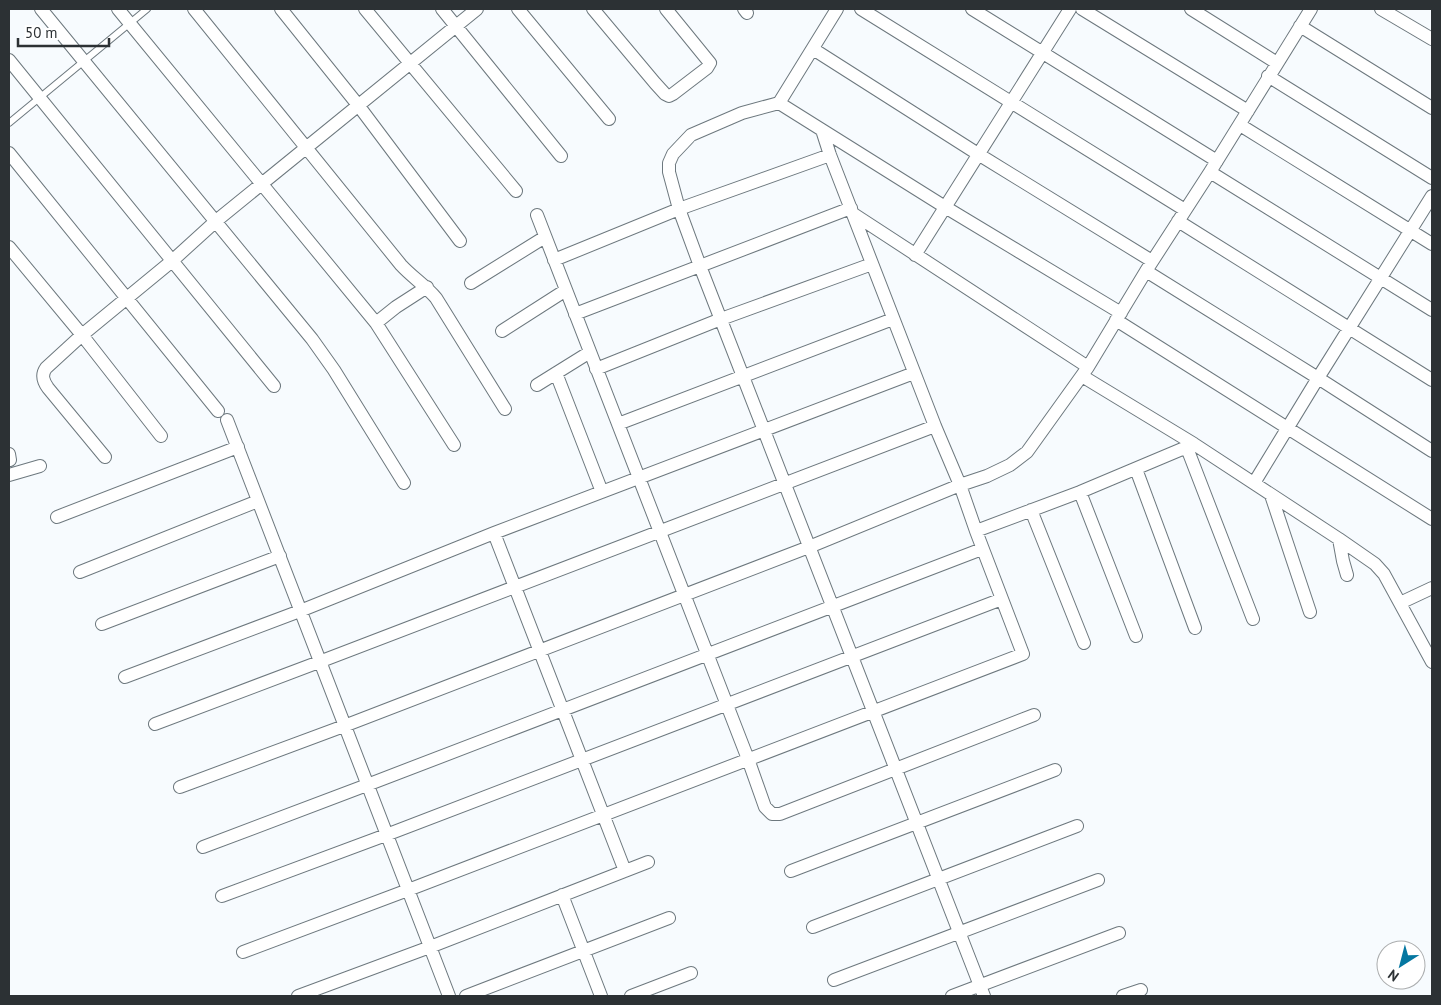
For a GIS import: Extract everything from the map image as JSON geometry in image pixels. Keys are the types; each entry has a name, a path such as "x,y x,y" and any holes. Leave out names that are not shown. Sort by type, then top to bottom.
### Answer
{"street":[{"path":"41,9 326,357 404,483"},
{"path":"118,9 376,323 454,445"},
{"path":"194,9 401,265 409,274 427,287 436,298 505,409"},
{"path":"281,9 358,105 460,241"},
{"path":"366,9 516,190"},
{"path":"442,9 561,156"},
{"path":"105,457 44,382 43,372 46,368 216,221 477,9"},
{"path":"518,9 609,119"},
{"path":"593,9 655,83 669,96 707,68 710,63 666,9"},
{"path":"838,9 779,103 742,113 691,135 672,154 668,172 679,209 700,266 982,991"},
{"path":"862,9 1185,210"},
{"path":"972,9 1217,160"},
{"path":"915,255 1070,9"},
{"path":"1082,9 1248,111"},
{"path":"1191,9 1277,63"},
{"path":"1381,9 1432,39"},
{"path":"180,787 809,547 1010,465 1026,452 1085,372 1149,266 1240,125 1300,26 1307,10"},
{"path":"1300,26 1432,108"},
{"path":"813,49 978,154 1432,451"},
{"path":"9,60 274,386"},
{"path":"1268,76 1432,178"},
{"path":"779,103 1118,316 1432,519"},
{"path":"1240,125 1432,244"},
{"path":"244,952 1023,654 982,549 960,485 851,211 822,130"},
{"path":"9,153 222,416 238,447 319,662 449,996"},
{"path":"554,260 679,209 830,155"},
{"path":"1210,172 1432,310"},
{"path":"1254,483 1432,196"},
{"path":"851,211 1191,446 1254,483 1375,564 1384,574 1432,662"},
{"path":"575,314 851,211"},
{"path":"537,216 727,704 765,807 772,814 780,814 1034,715"},
{"path":"1178,222 1432,380"},
{"path":"472,283 545,237"},
{"path":"9,247 82,335 161,436"},
{"path":"596,369 721,319 872,264"},
{"path":"376,323 396,307 427,287"},
{"path":"502,331 566,290"},
{"path":"618,424 893,319"},
{"path":"537,385 590,352"},
{"path":"556,373 602,492"},
{"path":"125,677 300,611 494,533 914,373"},
{"path":"155,724 935,426"},
{"path":"976,531 1080,492 1191,446"},
{"path":"1191,446 1253,619"},
{"path":"57,517 238,447"},
{"path":"9,475 40,466"},
{"path":"1136,469 1195,628"},
{"path":"1080,492 1136,636"},
{"path":"1271,495 1310,612"},
{"path":"80,572 258,501"},
{"path":"1031,510 1084,643"},
{"path":"494,533 625,871"},
{"path":"1339,539 1347,575"},
{"path":"203,846 982,549"},
{"path":"102,624 280,556"},
{"path":"1400,603 1432,588"},
{"path":"222,896 1002,599"},
{"path":"791,871 1055,770"},
{"path":"813,927 1077,826"},
{"path":"298,996 648,862"},
{"path":"834,980 1098,880"},
{"path":"562,895 601,996"},
{"path":"466,996 669,918"},
{"path":"952,996 982,991 1118,933"},
{"path":"631,996 691,974"},
{"path":"1123,996 1141,990"}],"lane":[{"path":"9,123 147,9"}]}
